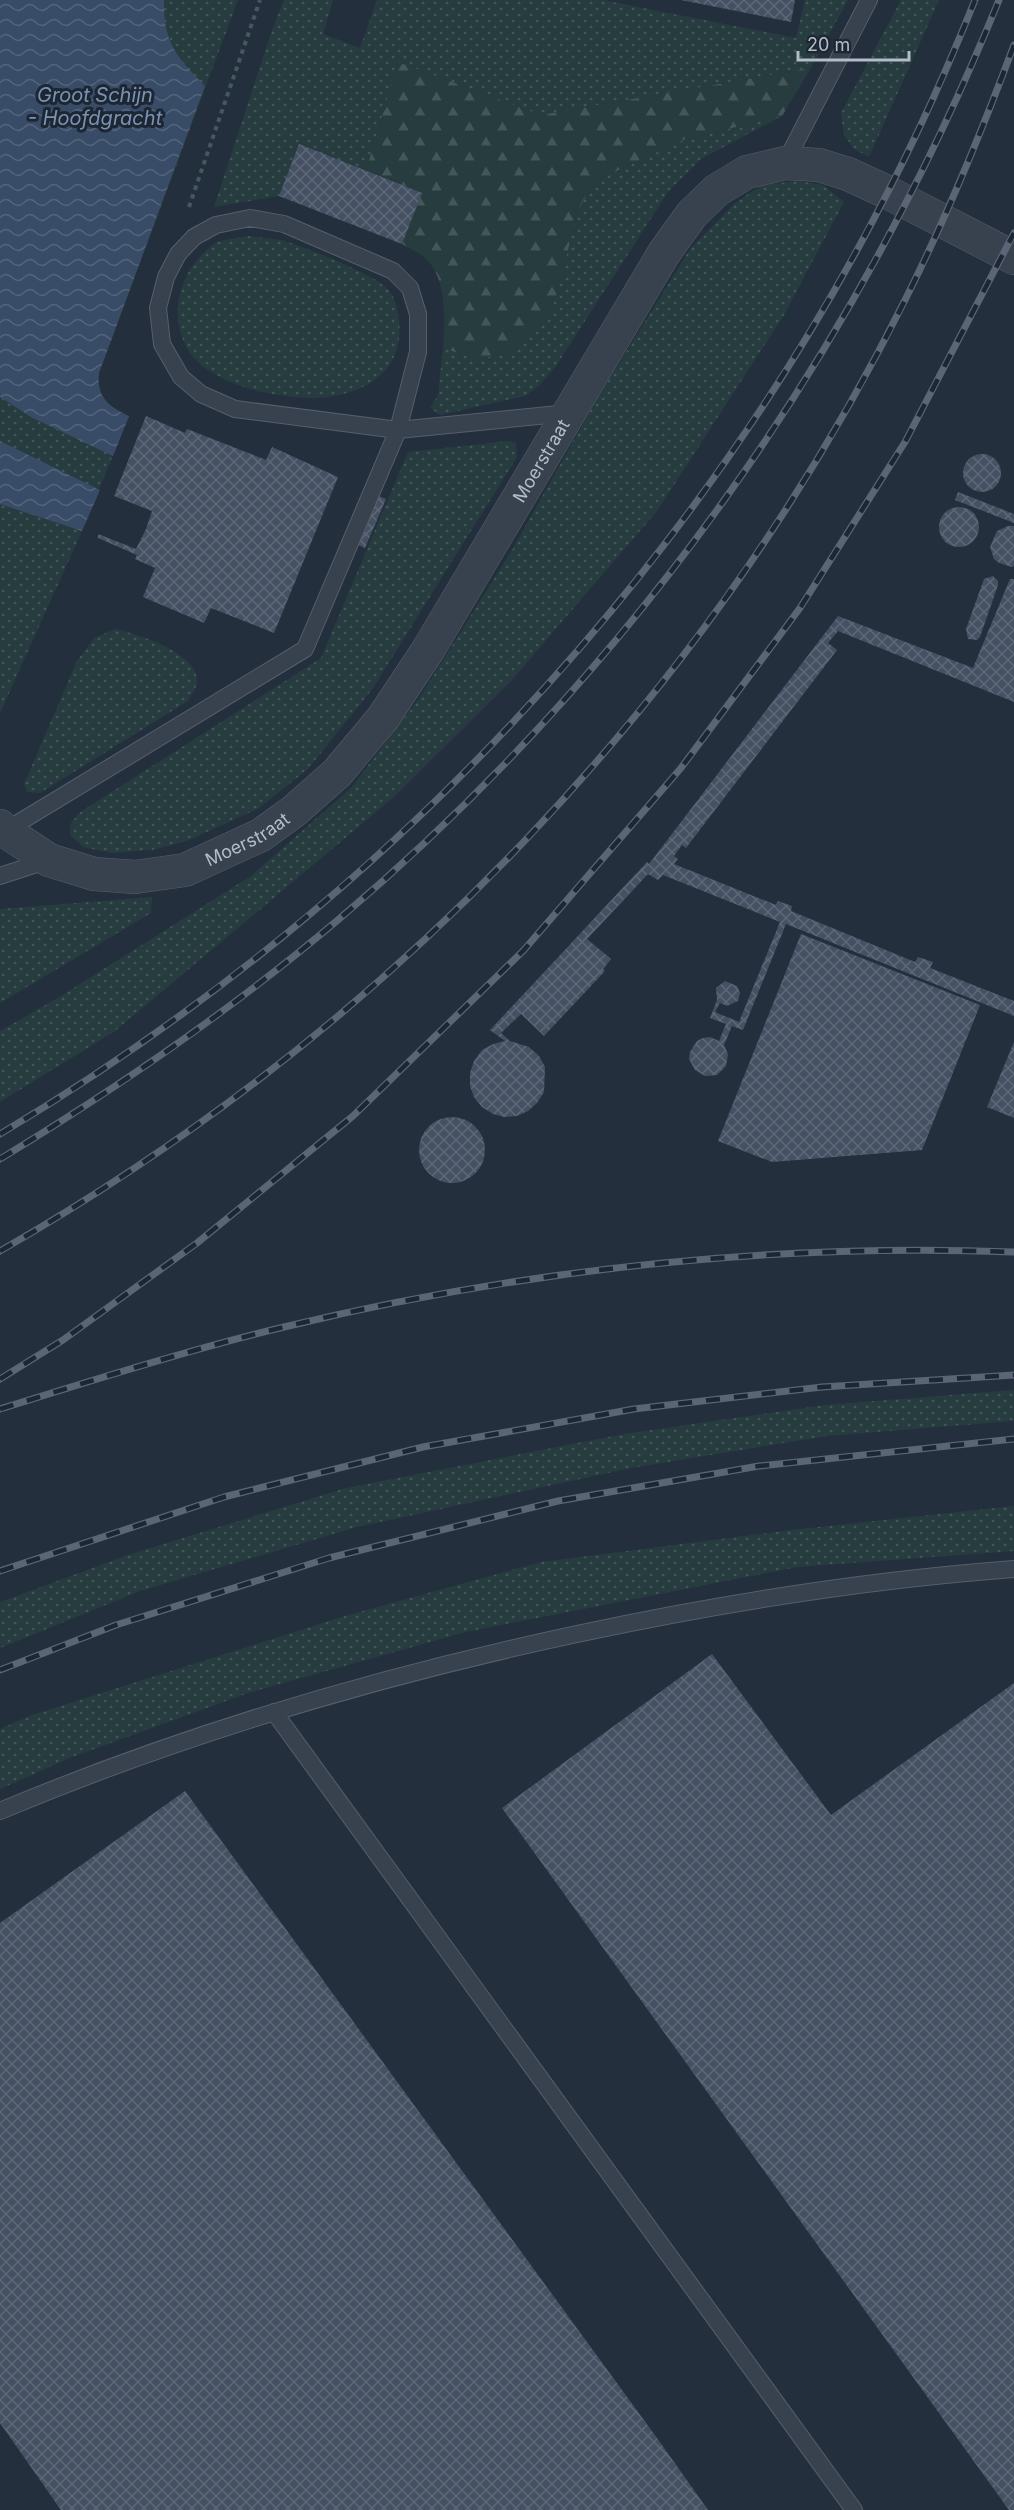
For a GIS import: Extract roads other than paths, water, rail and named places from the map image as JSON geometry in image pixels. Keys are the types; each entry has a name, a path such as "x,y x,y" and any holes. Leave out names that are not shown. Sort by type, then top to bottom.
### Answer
{"street":[{"name":"Moerstraat","path":"2,828 49,860 94,874 135,877 185,870 261,835 294,811 338,773 383,718 428,650 664,253 692,214 717,190 747,172 785,163 819,165 848,174 1014,258"}],"lane":[{"path":"785,163 869,0"},
{"path":"2,828 305,649 399,430 418,352 418,314 410,288 393,271 284,224 250,218 216,225 194,237 178,254 166,277 159,308 162,344 181,377 201,394 235,409 399,430 569,413"},
{"path":"0,876 49,860"},
{"path":"0,1811 75,1780 274,1712 387,1679 481,1655 710,1607 840,1586 1014,1569"},
{"path":"274,1712 854,2510"}],"water":[{"name":"Groot Schijn - Hoofdgracht","path":"0,0 164,0 164,15 169,38 179,57 205,86 99,373 100,389 105,400 115,409 129,416 113,456 31,417 0,397"},
{"path":"0,441 100,490 82,531 0,504"}],"railway":[{"path":"0,1134 160,1030 310,914 451,786 580,647 699,499 804,341 897,174 975,0"},
{"path":"0,1159 88,1104 174,1046 217,1016 299,952 445,823 545,721 638,613 724,500 804,381 876,258 942,131 999,0"},
{"path":"0,1251 142,1163 277,1065 405,958 524,842 634,717 735,585 826,445 906,298 936,236 1014,45"},
{"path":"0,1379 63,1340 197,1243 353,1116 523,951 681,768 800,608 905,442 1014,233"},
{"path":"0,1409 177,1355 248,1336 374,1307 464,1290 646,1265 738,1257 922,1250 1014,1252"},
{"path":"0,1571 224,1497 423,1447 634,1409 822,1387 1014,1375"},
{"path":"0,1670 116,1625 329,1558 558,1501 759,1466 1014,1439"}]}
